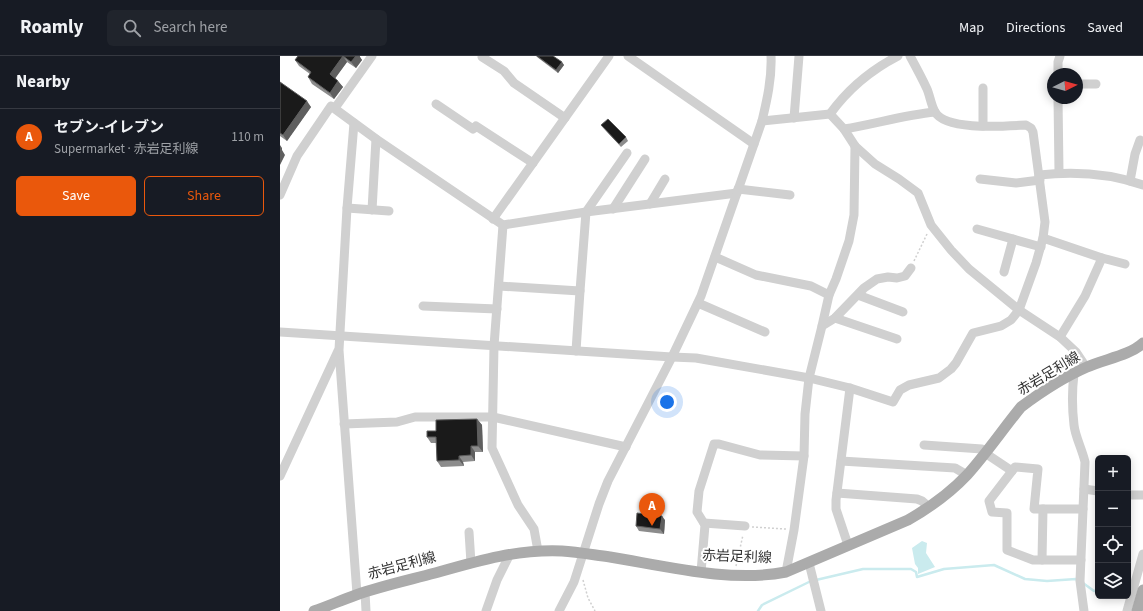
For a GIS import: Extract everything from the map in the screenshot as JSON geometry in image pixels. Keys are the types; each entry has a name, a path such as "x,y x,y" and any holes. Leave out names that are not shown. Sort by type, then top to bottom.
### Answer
{"main road":[{"name":"赤岩足利線","path":"314,611 361,593 471,563 510,554 538,551 583,553 701,572 768,575 786,572 908,520 929,507 947,494 967,475 1021,407 1052,386 1086,367 1133,350 1143,344"},
{"path":"1137,611 1143,590"}],"street":[{"path":"335,108 372,56"},
{"path":"493,219 609,56"},
{"path":"628,56 754,144"},
{"path":"559,611 577,573 608,481 698,303 762,121 768,97 771,56"},
{"path":"794,118 799,56"},
{"path":"762,121 830,114 840,100 861,80 897,56"},
{"path":"280,333 696,358 809,378 850,388 893,402 900,390 909,385 939,378 951,370 972,333 1002,326 1011,320 1019,310 1036,263 1042,242 1045,222 1033,132 1030,128 1026,125 983,126 948,122 940,118 935,112 927,89 910,56"},
{"path":"481,58 504,71 514,84 565,118"},
{"path":"1057,58 1058,68"},
{"path":"1083,84 1096,84"},
{"path":"983,88 983,126"},
{"path":"436,104 473,129 476,126 533,163"},
{"path":"1058,104 1058,172"},
{"path":"280,195 297,156 331,106 503,225 738,191 790,195"},
{"path":"844,129 874,124 911,114 935,112"},
{"path":"830,114 844,129 855,146 875,164 899,178 918,193 931,225 951,250 969,269 1019,310 1060,337 1076,352 1086,367"},
{"path":"354,123 338,350 361,593 366,611"},
{"path":"372,210 376,138"},
{"path":"1130,181 1135,154 1140,140"},
{"path":"786,572 794,530 804,456 805,414 809,378 829,295 850,241 854,215 855,146"},
{"path":"576,351 586,212 627,153"},
{"path":"613,209 645,160"},
{"path":"980,179 1016,183 1058,172 1097,174 1130,181 1143,186"},
{"path":"650,204 665,179"},
{"path":"347,208 389,211"},
{"path":"503,225 494,346 492,448 518,505 534,529 538,551"},
{"path":"977,229 1013,239 1042,242 1125,264"},
{"path":"1004,272 1013,239"},
{"path":"715,257 756,275 811,286 829,295"},
{"path":"1060,337 1085,296 1102,258"},
{"path":"822,326 835,318 864,288 877,279 905,276 911,268"},
{"path":"499,286 580,291"},
{"path":"858,294 903,312"},
{"path":"698,303 765,332"},
{"path":"423,306 497,309"},
{"path":"835,318 897,339"},
{"path":"280,476 338,350"},
{"path":"1074,374 1074,426 1085,462 1080,581 1083,611"},
{"path":"848,545 836,509 850,388"},
{"path":"344,424 397,422 414,418 492,417 626,447"},
{"path":"701,572 705,525 697,512 699,491 714,444 760,455 804,456"},
{"path":"924,445 982,448 985,453 1012,471"},
{"path":"841,461 955,468 967,475"},
{"path":"1081,560 1033,560 1007,550 1007,513 992,512 989,501 1015,467 1038,469 1034,509 1083,508"},
{"path":"1084,489 1095,491"},
{"path":"837,493 917,499 929,507"},
{"path":"1131,495 1143,494"},
{"path":"1042,560 1044,509"},
{"path":"704,523 745,526"},
{"path":"469,532 471,563"},
{"path":"486,611 497,580 510,554"},
{"path":"1127,611 1143,554"},
{"path":"809,563 821,611"}],"path":[{"path":"911,268 931,225"},
{"path":"734,574 745,526 794,530"},
{"path":"577,573 583,579 588,598 595,611"}],"water":[{"path":"922,541 927,543 926,553 935,567 918,574 918,568 915,564 912,548"}],"building":[{"path":"298,56 343,56 330,74 338,81 330,93 308,77 311,72 295,60"},
{"path":"343,56 356,56 351,62"},
{"path":"537,56 553,56 562,62 556,70"},
{"path":"280,82 307,101 283,135 280,133"},
{"path":"608,119 626,137 619,144 601,125"},
{"path":"477,419 478,446 471,446 471,455 459,456 459,460 437,461 436,437 427,437 427,431 436,431 436,420"},
{"path":"637,513 662,516 660,529 636,526"}],"waterway":[{"path":"816,580 863,569 911,569 916,572 917,577 944,569 994,565 1025,579 1047,581 1079,580"},
{"path":"758,611 762,605 811,581"},
{"path":"1083,583 1095,591"}],"place":[{"name":"セブン-イレブン","path":"652,526"}]}
